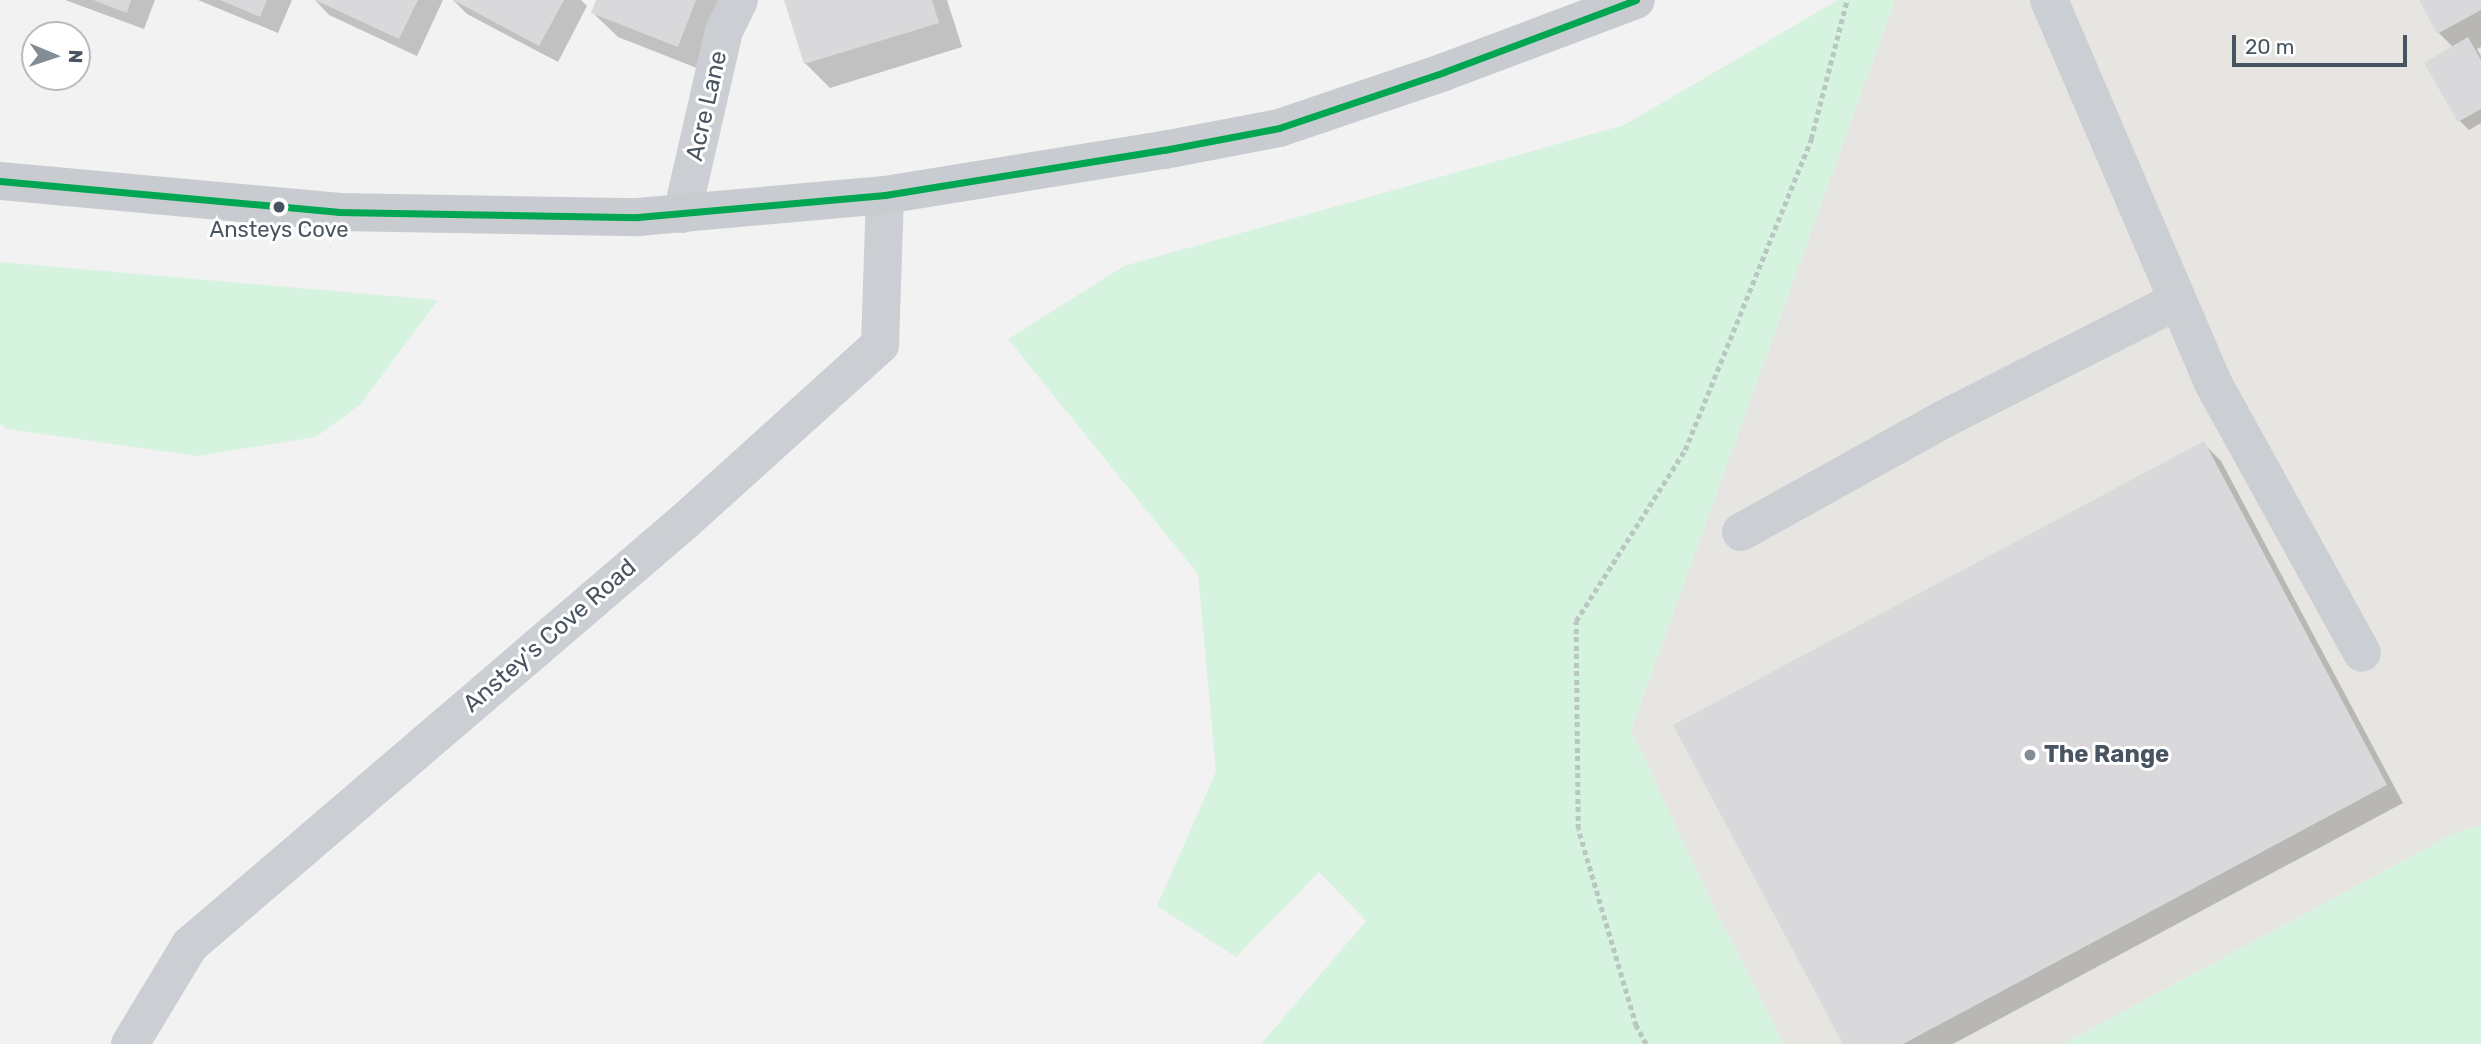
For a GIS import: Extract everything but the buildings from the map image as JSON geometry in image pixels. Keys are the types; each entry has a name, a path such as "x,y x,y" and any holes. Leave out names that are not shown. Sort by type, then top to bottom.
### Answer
{"main road":[{"path":"0,181 338,212 638,217 885,195 1164,150 1279,128 1444,72 1636,0"}],"street":[{"name":"Acre Lane","path":"682,214 724,31 738,0"},
{"path":"2049,0 2213,383 2362,653"},
{"name":"Anstey's Cove Road","path":"130,1044 190,945 685,521 880,345 885,195"},
{"path":"1741,531 1933,426 2178,301"}],"path":[{"path":"1646,1044 1636,1026 1578,829 1576,621 1685,450 1811,139 1847,0"}],"shaded area":[{"path":"1895,0 2481,0 2481,826 2455,833 2063,1044 1784,1044 1714,908 1631,730"}],"green space":[{"path":"1838,0 1895,0 1631,730 1714,908 1784,1044 1261,1044 1366,921 1319,872 1236,957 1157,906 1216,772 1198,574 1008,339 1124,266 1624,125"},
{"path":"0,262 438,300 361,404 316,437 197,456 7,429 0,424"},
{"path":"2481,826 2481,1044 2063,1044 2455,833"}],"transit line":[{"path":"0,181 338,212 638,217 885,195 1164,150 1279,128 1444,72 1636,0"}],"place":[{"name":"Ansteys Cove","path":"279,207"},
{"name":"The Range","path":"2030,755"}]}
